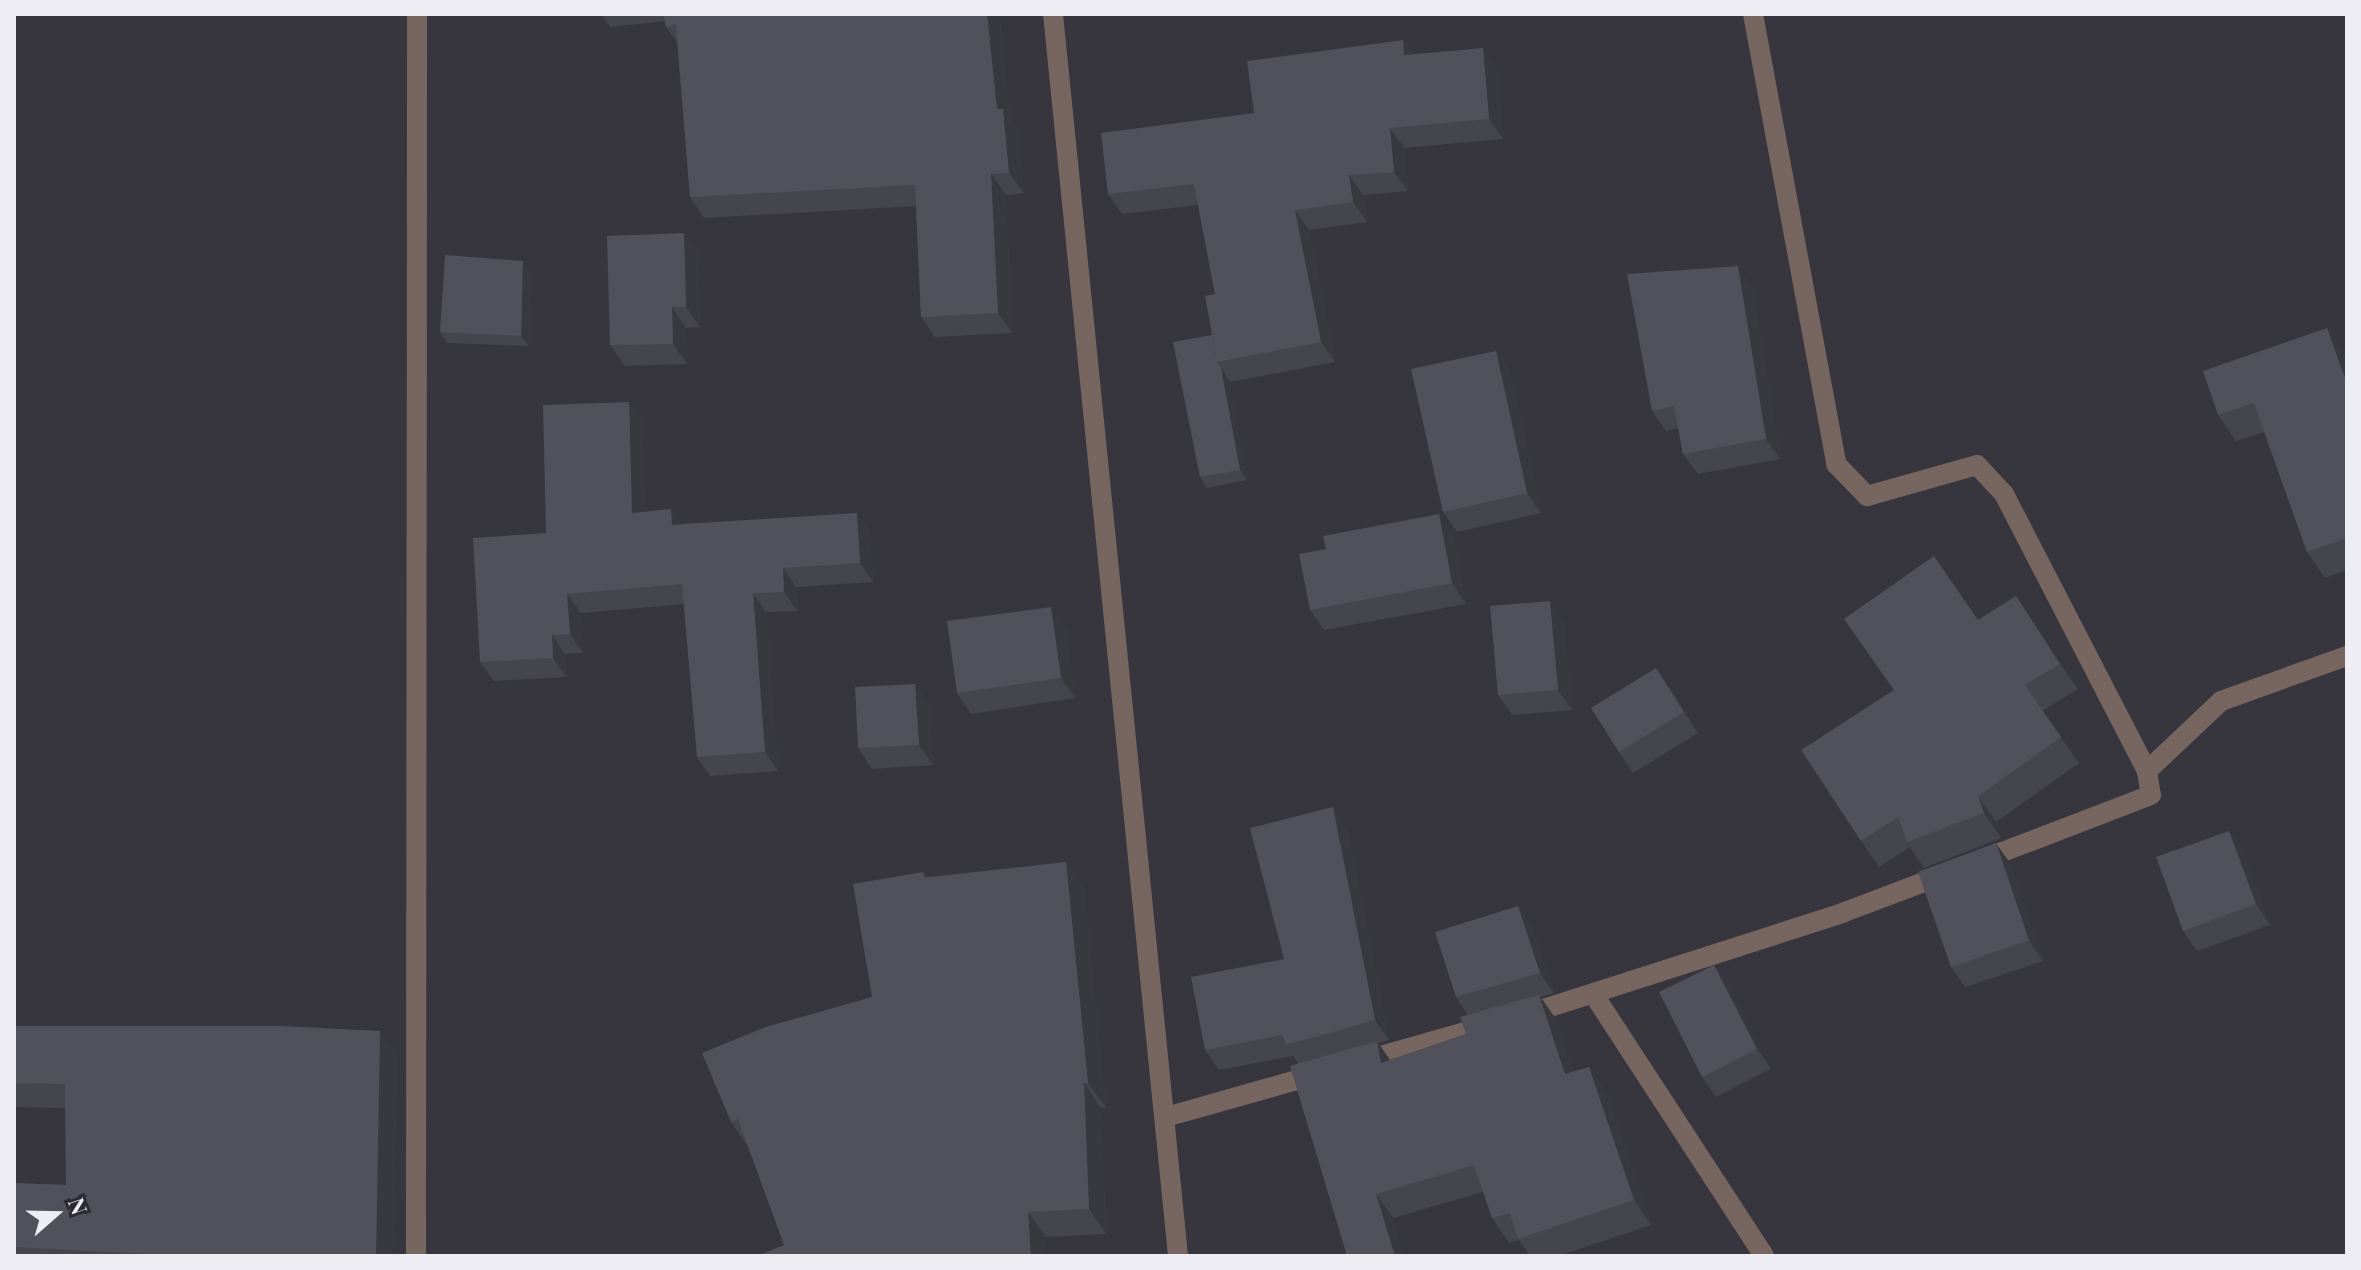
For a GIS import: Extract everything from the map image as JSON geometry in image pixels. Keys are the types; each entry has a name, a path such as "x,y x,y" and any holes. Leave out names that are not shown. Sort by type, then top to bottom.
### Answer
{"street":[{"path":"416,1256 417,14"},
{"path":"1053,14 1178,1256"},
{"path":"1166,1117 1594,995 1842,913 2151,795 2147,771 2004,494 1977,465 1867,496 1836,464 1753,14"},
{"path":"2147,771 2221,701 2347,656"},
{"path":"1594,995 1764,1256"}],"building":[{"path":"663,14 987,14 997,109 1003,109 1009,173 991,174 998,313 921,317 915,185 690,197 676,24 666,27"},
{"path":"1403,40 1404,55 1483,48 1489,119 1390,128 1394,172 1349,175 1353,202 1295,210 1321,342 1217,362 1205,296 1215,294 1194,184 1108,194 1101,133 1254,113 1247,61"},
{"path":"684,233 686,307 672,307 673,344 610,345 607,236"},
{"path":"445,255 523,261 521,336 440,332"},
{"path":"1738,266 1766,439 1683,454 1674,406 1652,411 1627,274"},
{"path":"2327,328 2347,384 2347,538 2307,552 2254,403 2218,415 2203,371"},
{"path":"1212,335 1240,470 1200,477 1173,342"},
{"path":"1496,351 1527,493 1443,512 1411,369"},
{"path":"629,402 632,513 671,509 672,525 857,513 860,563 783,568 784,592 753,593 765,752 697,757 682,584 567,594 570,634 552,635 553,658 480,662 473,538 546,533 543,405"},
{"path":"1439,514 1452,583 1310,610 1299,554 1326,549 1323,536"},
{"path":"1934,556 1978,620 2016,596 2060,664 2025,685 2061,737 1978,796 1984,813 1907,842 1898,817 1861,841 1801,750 1894,690 1844,619"},
{"path":"1550,601 1558,690 1498,695 1490,606"},
{"path":"1051,607 1061,678 957,693 947,621"},
{"path":"1656,668 1684,712 1619,752 1591,708"},
{"path":"915,684 919,745 858,748 855,687"},
{"path":"1333,807 1375,1020 1286,1045 1282,1035 1205,1050 1191,977 1284,959 1250,828"},
{"path":"2229,831 2256,904 2183,931 2156,857"},
{"path":"1996,843 2029,940 1951,967 1918,872"},
{"path":"1066,862 1088,1083 1084,1083 1089,1209 1028,1212 1031,1256 757,1256 784,1245 738,1119 731,1122 702,1053 766,1027 872,997 853,884 923,872 924,878"},
{"path":"1518,906 1540,973 1456,997 1435,932"},
{"path":"1714,965 1757,1049 1702,1077 1659,992"},
{"path":"1539,995 1565,1074 1589,1067 1634,1200 1518,1239 1510,1213 1492,1218 1474,1165 1376,1194 1395,1256 1347,1256 1290,1066 1377,1041 1381,1063 1466,1034 1460,1017"},
{"path":"14,1026 283,1026 380,1031 376,1256 185,1256 14,1247 14,1183 66,1185 65,1084 14,1083"}]}
